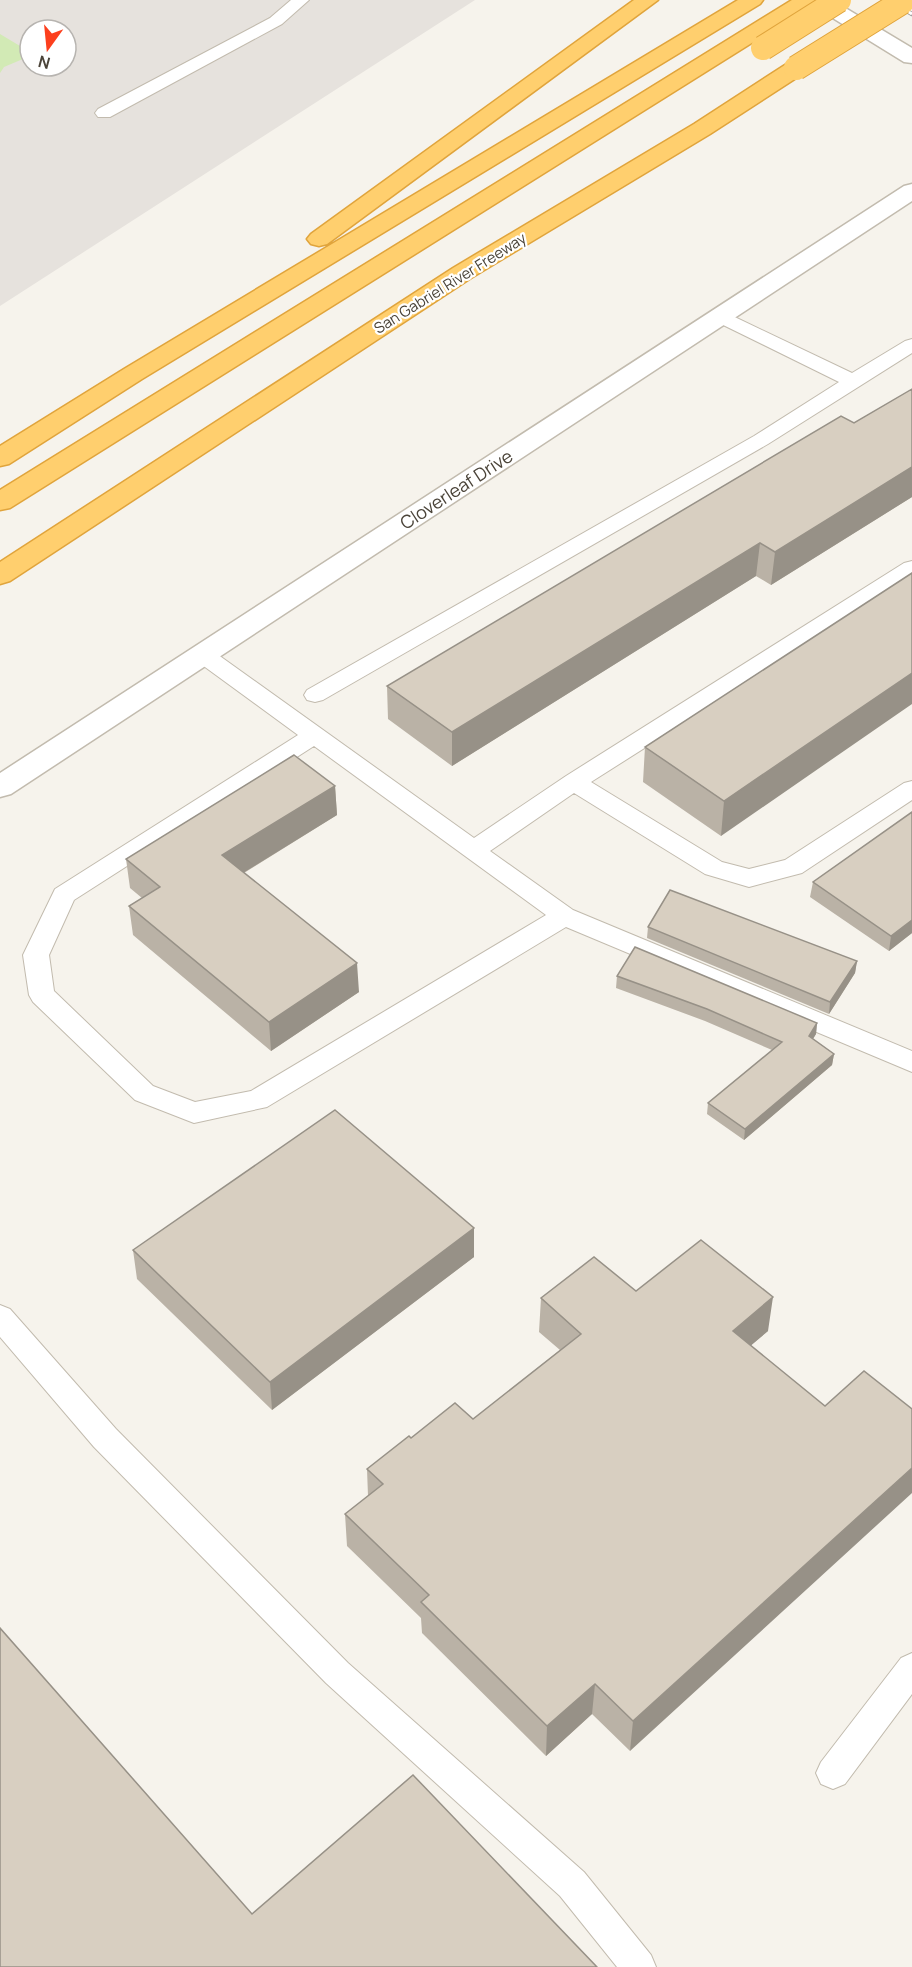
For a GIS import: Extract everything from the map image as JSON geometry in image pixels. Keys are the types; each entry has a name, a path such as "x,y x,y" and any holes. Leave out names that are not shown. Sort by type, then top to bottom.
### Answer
{"highway":[{"path":"133,374 648,0"},
{"path":"0,458 133,374 753,0"},
{"path":"0,526 676,105 807,0"},
{"path":"0,502 754,43 839,0"},
{"name":"San Gabriel River Freeway","path":"0,575 462,273 702,129 906,1"}],"street":[{"path":"817,0 912,57"},
{"name":"Cloverleaf Drive","path":"0,787 912,191"}],"lane":[{"path":"104,113 276,21 301,0"},
{"path":"720,316 853,381"},
{"path":"315,695 761,440 912,345"},
{"path":"474,850 574,782 912,568"},
{"path":"202,654 564,916 912,1062"},
{"path":"315,735 64,894 36,955 42,995 144,1093 194,1113 258,1100 564,916"},
{"path":"574,782 714,868 749,878 793,867 912,789"},
{"path":"0,1317 105,1438 337,1673 572,1884 639,1967"},
{"path":"833,1773 912,1668"}],"shaded area":[{"path":"0,0 475,0 0,306"}],"green space":[{"path":"0,34 18,45 18,61 4,67 0,73"}],"building":[{"path":"912,389 912,467 775,552 760,543 452,732 387,686 841,416 854,423"},
{"path":"912,573 912,673 724,801 645,747"},
{"path":"294,755 335,786 222,855 357,963 269,1022 129,906 160,887 126,859"},
{"path":"912,812 912,920 891,936 813,882"},
{"path":"670,890 857,961 830,1002 648,927"},
{"path":"635,947 817,1023 809,1036 834,1054 745,1129 708,1103 782,1042 707,1009 617,976"},
{"path":"335,1110 474,1228 270,1382 133,1250"},
{"path":"701,1240 773,1297 733,1331 825,1406 864,1371 912,1409 912,1468 633,1721 595,1684 547,1726 421,1602 429,1595 345,1514 383,1484 367,1469 409,1436 411,1438 455,1403 473,1419 581,1334 541,1298 594,1257 636,1291"},
{"path":"0,1628 252,1914 413,1775 597,1967 0,1967"}],"railway":[{"path":"888,0 912,14"}]}
